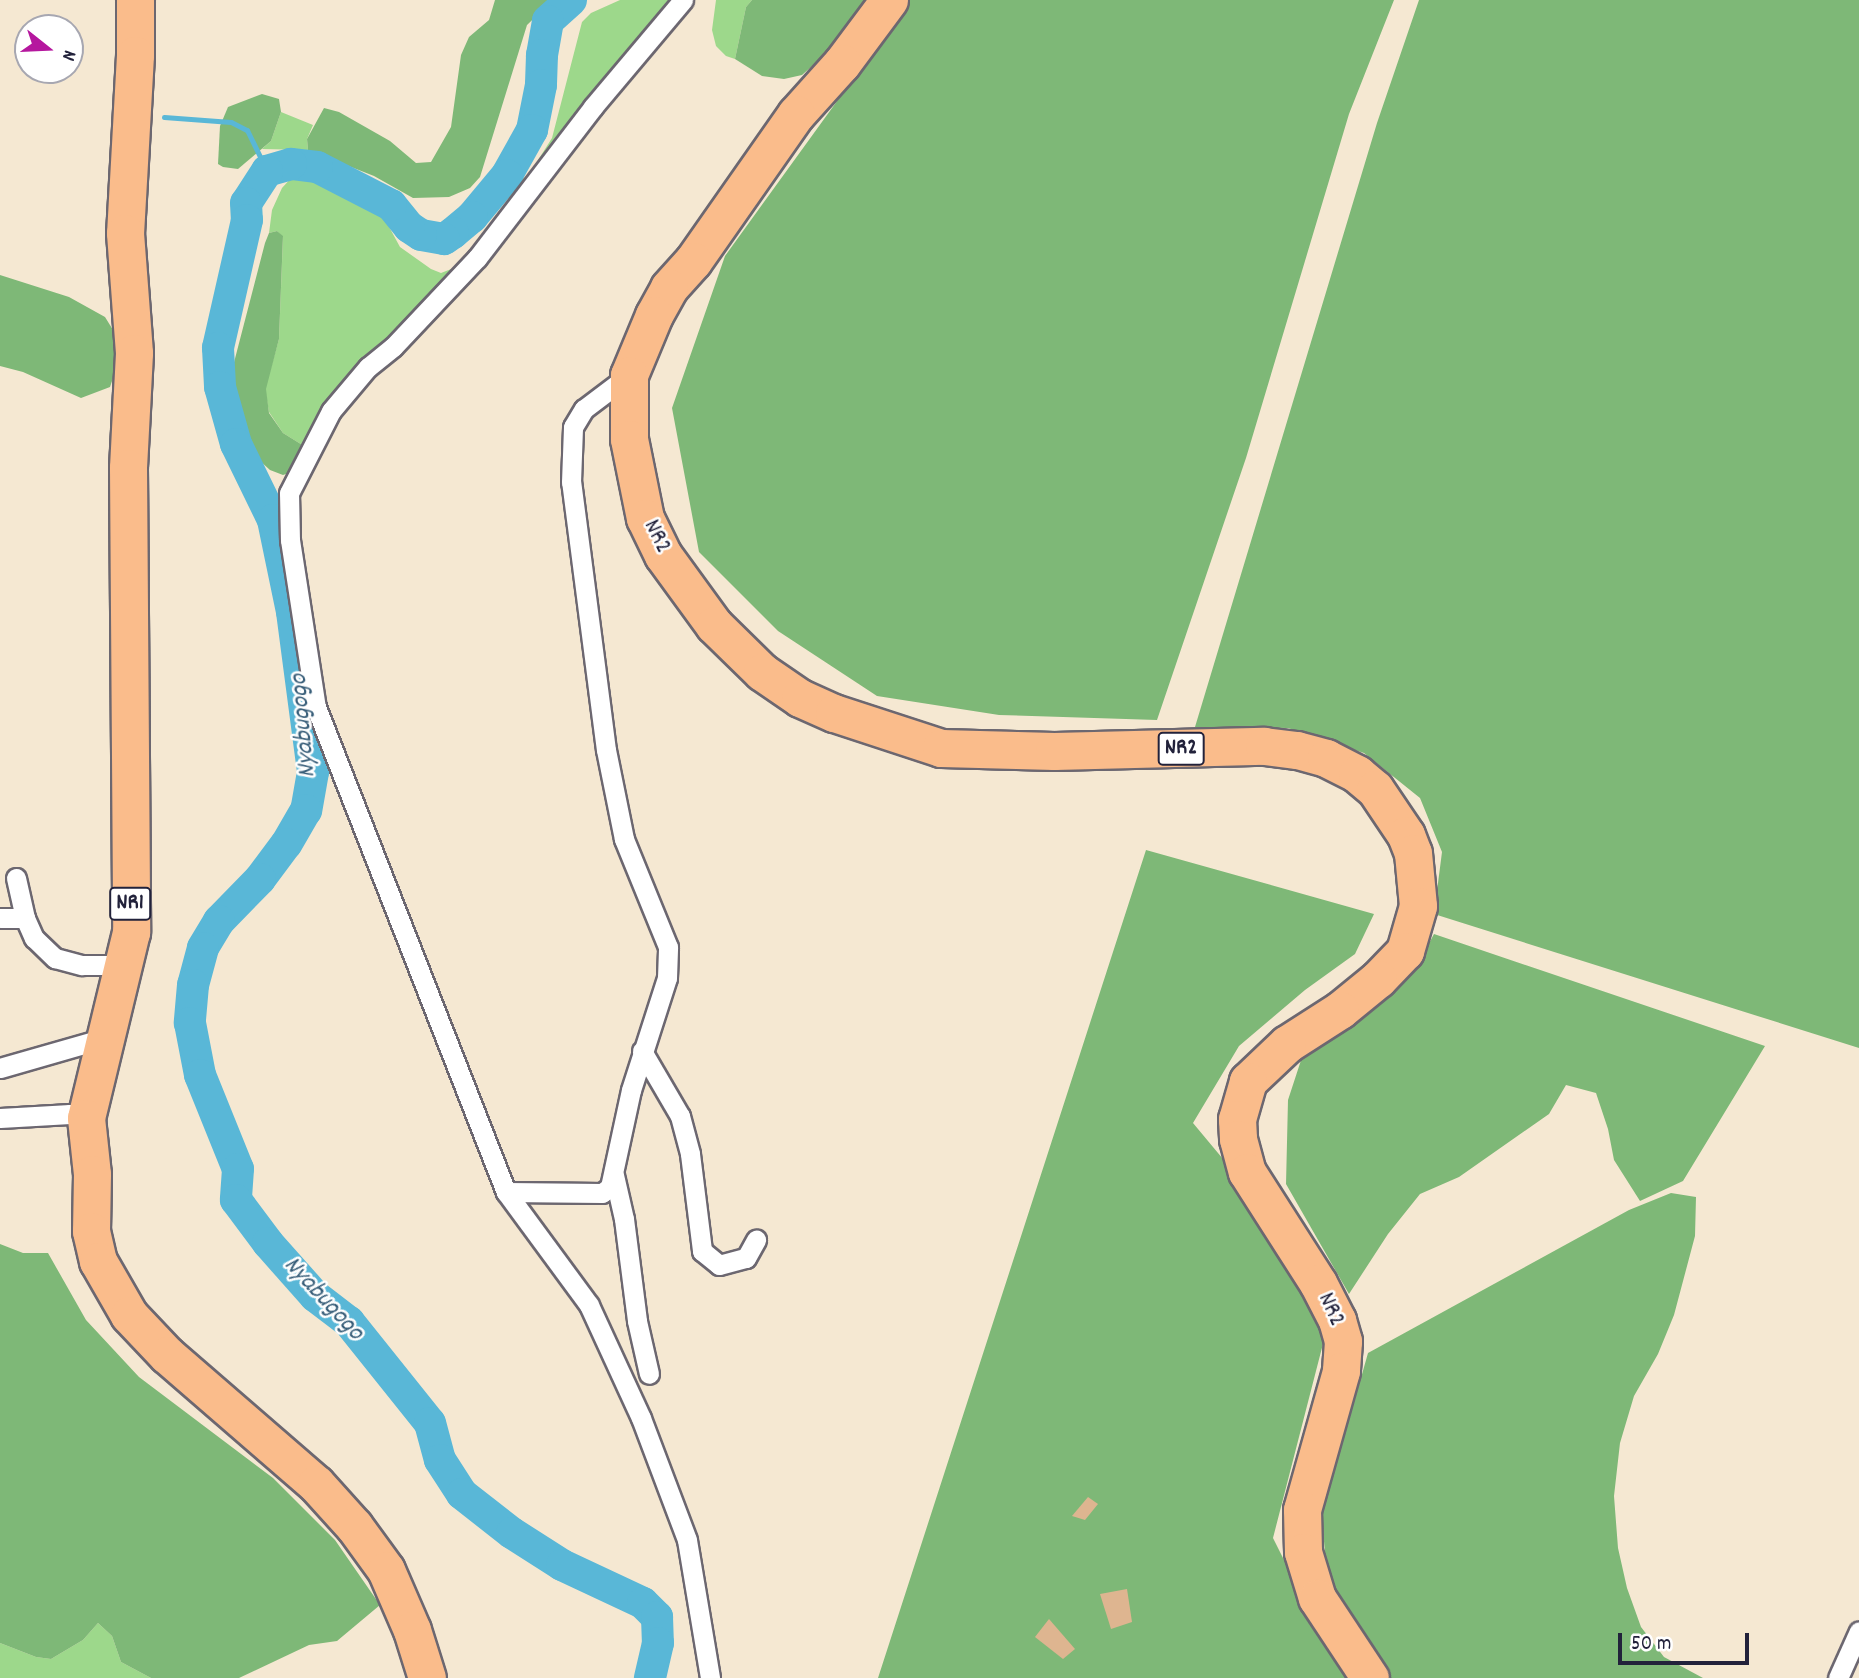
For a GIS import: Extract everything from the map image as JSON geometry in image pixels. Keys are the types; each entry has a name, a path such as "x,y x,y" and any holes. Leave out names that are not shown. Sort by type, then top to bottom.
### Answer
{"highway":[{"name":"NR1","path":"135,0 135,55 125,233 134,353 128,468 131,932 108,1037 86,1118 92,1174 92,1231 97,1261 130,1315 167,1354 316,1484 354,1527 386,1570 412,1630 427,1678"},
{"name":"NR2","path":"889,0 842,63 796,114 693,261 669,288 654,315 629,375 629,439 645,518 663,555 714,625 762,672 800,698 834,713 942,748 1040,751 1264,746 1297,750 1326,758 1357,774 1375,789 1406,835 1413,853 1418,906 1405,951 1340,1010 1287,1044 1248,1081 1237,1119 1238,1139 1247,1172 1318,1283 1337,1320 1343,1341 1341,1371 1302,1510 1303,1552 1317,1598 1370,1678"}],"street":[{"path":"682,0 593,107 477,258 393,347 368,367 331,411 289,493 290,540 316,707 506,1192 589,1305 642,1418 687,1540 710,1678"},
{"path":"506,1192 601,1193 610,1187 642,1051 667,978 668,954 654,907 624,839 606,750 571,482 573,428 584,409 629,375"},
{"path":"16,878 25,918 34,938 55,958 82,965 124,965"},
{"path":"0,918 25,918"},
{"path":"0,1068 108,1037"},
{"path":"642,1051 680,1116 690,1154 702,1251 719,1265 746,1258 756,1240"},
{"path":"0,1118 70,1114 86,1118"},
{"path":"614,1175 624,1219 636,1321 649,1374"},
{"path":"1838,1678 1859,1631"}],"green space":[{"path":"495,0 553,0 527,25 480,177 470,188 449,197 413,198 374,176 308,150 307,139 324,108 339,112 390,141 416,163 431,162 451,127 461,55 469,37 489,20"},
{"path":"620,0 679,0 507,216 510,185 528,176 552,138 582,22 591,13"},
{"path":"716,0 752,0 746,7 735,59 726,56 716,46 712,30"},
{"path":"752,0 871,0 838,43 802,75 784,79 762,76 735,59 746,7"},
{"path":"889,0 1394,0 1349,114 1246,458 1157,720 999,715 877,696 778,631 699,552 672,408 725,256 848,86 842,63"},
{"path":"1419,0 1859,0 1859,1048 1434,914 1442,852 1420,798 1364,753 1288,728 1195,727 1377,123"},
{"path":"262,94 279,99 281,112 271,141 238,169 223,167 218,164 220,126 228,107"},
{"path":"281,112 313,125 307,139 308,150 262,149 271,141"},
{"path":"293,176 309,176 370,203 381,212 400,247 431,269 441,273 464,264 304,446 283,433 269,412 265,389 279,339 283,237 277,231 269,233 272,210 282,188"},
{"path":"277,231 283,236 279,339 266,389 269,413 283,433 304,446 295,471 283,475 270,470 249,451 240,433 231,374 265,243 269,233"},
{"path":"0,275 69,297 105,317 118,338 119,360 110,387 81,398 23,372 0,366"},
{"path":"1146,850 1374,914 1355,954 1305,990 1239,1046 1193,1123 1223,1159 1325,1336 1273,1538 1309,1610 1350,1678 878,1678"},
{"path":"1434,934 1765,1046 1683,1181 1640,1201 1614,1160 1608,1129 1596,1093 1566,1085 1549,1114 1459,1177 1420,1194 1388,1234 1349,1294 1286,1184 1288,1100 1305,1048 1414,971"},
{"path":"1671,1193 1696,1197 1695,1236 1674,1315 1658,1354 1634,1396 1620,1443 1614,1496 1618,1548 1627,1588 1641,1627 1664,1657 1703,1678 1385,1678 1327,1579 1322,1516 1368,1353 1629,1210"},
{"path":"0,1244 23,1253 48,1253 86,1320 139,1377 273,1478 335,1540 380,1605 337,1641 309,1645 239,1678 151,1678 121,1662 112,1636 98,1623 83,1640 51,1659 36,1657 0,1643"},
{"path":"98,1623 112,1636 121,1662 151,1678 0,1678 0,1643 36,1657 51,1659 83,1640"}],"building":[{"path":"1088,1497 1098,1504 1085,1520 1072,1516"},
{"path":"1127,1589 1132,1622 1111,1629 1100,1594"},
{"path":"1049,1619 1075,1649 1063,1659 1035,1637"}],"waterway":[{"name":"Nyabugogo","path":"571,0 548,21 542,55 541,85 532,130 507,175 472,217 444,239 421,235 409,227 391,205 317,167 291,164 267,171 246,203 247,220 218,348 220,387 236,444 273,520 292,612 313,772 306,810 286,844 260,879 219,921 203,948 193,985 190,1023 200,1075 238,1169 236,1200 268,1243 315,1296 349,1322 430,1423 440,1460 462,1494 512,1533 562,1565 643,1603 657,1617 658,1643 650,1678"},
{"path":"164,117 231,122 247,130 267,171"}]}
